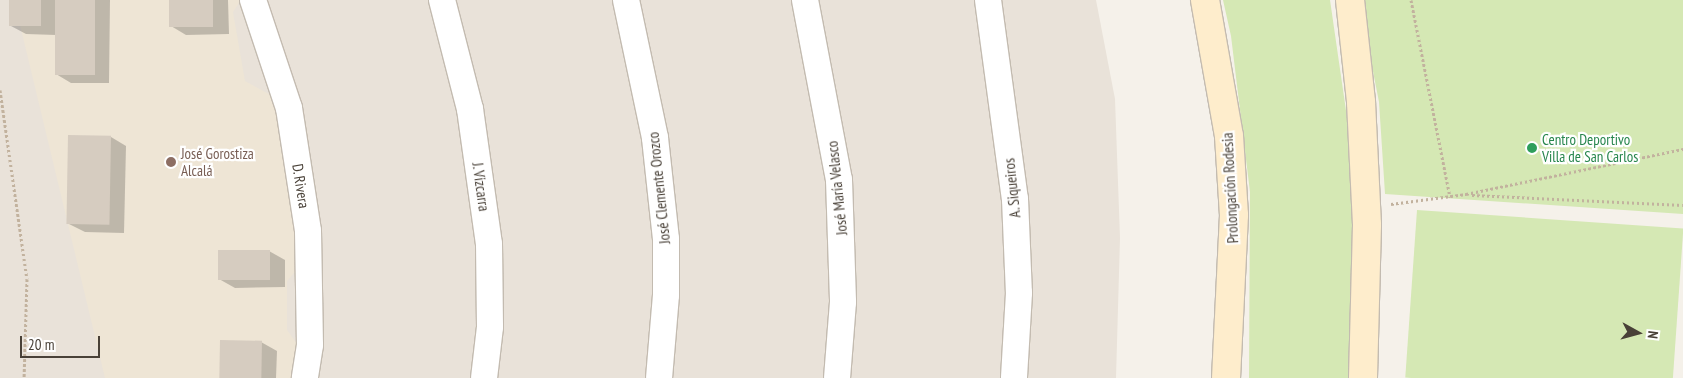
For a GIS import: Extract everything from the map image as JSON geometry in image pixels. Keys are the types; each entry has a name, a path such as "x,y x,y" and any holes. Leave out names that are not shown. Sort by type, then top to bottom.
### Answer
{"street":[{"name":"D. Rivera","path":"253,0 289,108 308,231 310,345 305,378"},
{"name":"J. Vizcarra","path":"442,0 470,108 490,244 490,327 484,378"},
{"name":"José Clemente Orozco","path":"626,0 655,138 666,239 666,294 659,378"},
{"name":"José María Velasco","path":"805,0 839,180 843,302 837,378"},
{"name":"A. Siqueiros","path":"988,0 1015,199 1019,293 1014,378"},
{"name":"Prolongación Rodesia","path":"1205,0 1229,136 1234,215 1226,378"},
{"path":"1350,0 1361,102 1366,207 1363,378"}],"path":[{"path":"1411,0 1450,197"},
{"path":"0,90 26,279 24,378"},
{"path":"1366,207 1450,197 1683,149"},
{"path":"1466,194 1683,205"}],"shaded area":[{"path":"0,0 1096,0 1115,99 1120,238 1116,378 0,378"},
{"name":"José Gorostiza Alcalá","path":"14,0 241,0 233,12 245,81 280,100 301,265 287,281 287,330 303,352 298,378 105,378"}],"green space":[{"path":"1223,0 1330,0 1354,166 1355,378 1249,378 1250,192 1231,36"},
{"name":"Centro Deportivo Villa de San Carlos","path":"1359,0 1683,0 1683,214 1385,194 1379,102"},
{"path":"1417,210 1683,229 1673,378 1405,378"}],"building":[{"path":"9,0 41,0 41,26 9,26"},
{"path":"55,0 95,0 95,75 55,75"},
{"path":"169,0 213,0 213,27 169,27"},
{"path":"68,135 111,136 109,225 66,224"},
{"path":"218,250 270,250 270,280 218,280"},
{"path":"220,340 262,341 261,378 219,378"}],"place":[{"name":"Centro Deportivo Villa de San Carlos","path":"1532,148"},
{"name":"José Gorostiza Alcalá","path":"171,162"}]}
